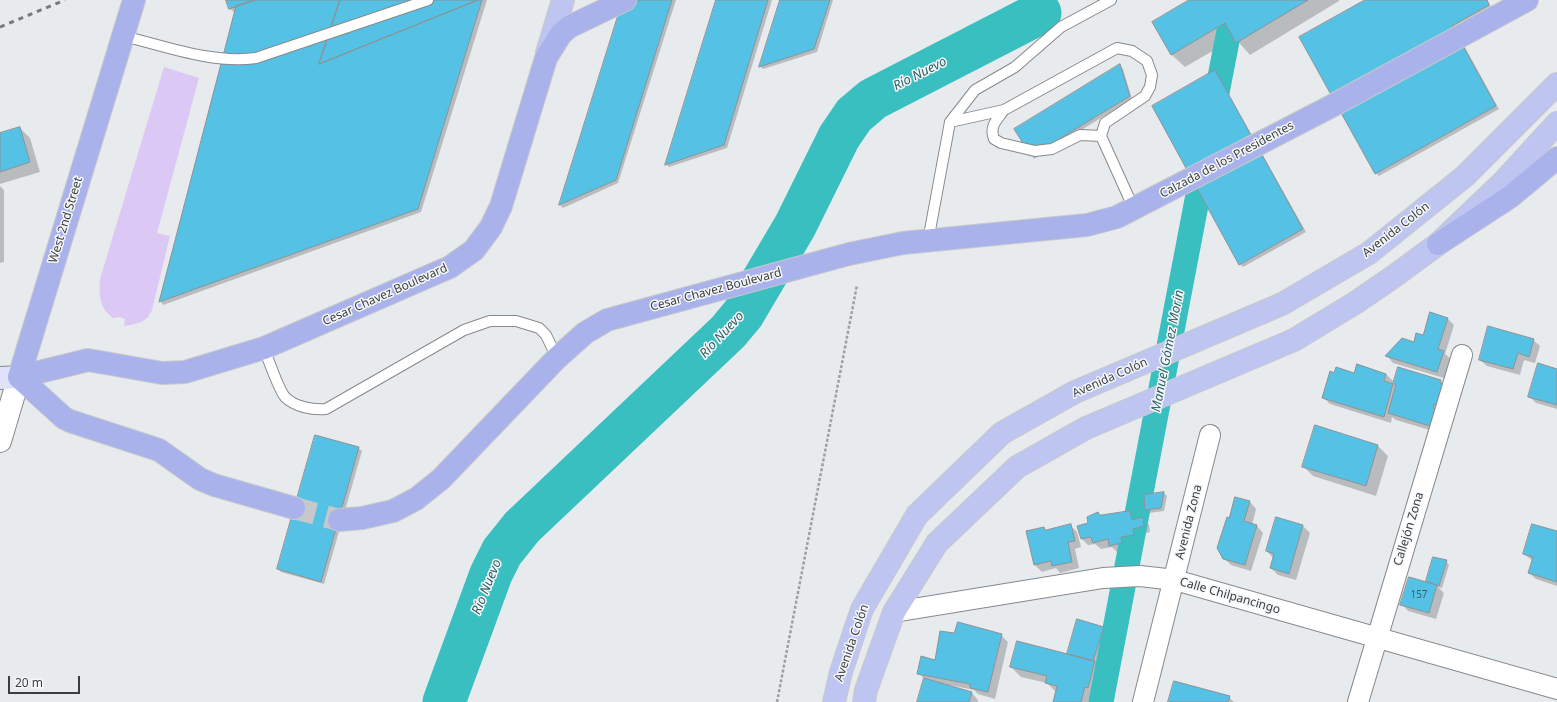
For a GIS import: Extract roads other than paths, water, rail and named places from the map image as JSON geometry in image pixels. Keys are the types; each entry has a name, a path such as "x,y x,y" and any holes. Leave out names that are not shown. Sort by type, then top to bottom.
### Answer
{"highway":[{"name":"West 2nd Street","path":"9,377 134,0"},
{"name":"Cesar Chavez Boulevard","path":"9,377 88,360 162,373 185,372 264,348 450,267 474,250 491,227 501,206 546,58 561,34 568,27 625,0"},
{"name":"Calzada de los Presidentes","path":"903,243 1086,225 1117,217 1328,108 1527,0"},
{"path":"1438,244 1510,197 1557,158"},
{"name":"Cesar Chavez Boulevard","path":"339,520 362,518 392,511 416,500 441,479 557,358 585,333 607,320 849,254 903,243"},
{"path":"9,377 70,422 159,450 200,479 214,485 294,508"}],"main road":[{"path":"546,58 563,0"},
{"name":"Avenida Colón","path":"834,702 841,672 862,609 917,515 1002,433 1075,392 1282,304 1369,253 1465,176 1557,84"},
{"path":"864,702 866,690 894,612 937,543 1017,467 1086,428 1294,340 1354,303 1438,244 1502,183 1557,123"}],"street":[{"name":"Callejón Zona","path":"1358,702 1462,355"},
{"name":"West 2nd Street","path":"0,441 9,377"},
{"name":"Avenida Zona","path":"1144,702 1210,435"},
{"name":"Calle Chilpancingo","path":"894,612 1103,578 1140,576 1175,580 1557,689"}],"lane":[{"path":"123,36 213,58 241,60 256,58 428,0"},
{"path":"928,241 950,122 975,90 1015,67 1061,26 1111,0"},
{"path":"950,122 1004,110 1118,48 1132,52 1147,61 1152,75 1150,87 1145,96 1105,123 1101,136 1134,209"},
{"path":"1004,110 993,124 992,132 994,139 1000,143 1034,151 1052,149 1080,134 1101,136"},
{"path":"264,348 284,396 291,402 305,408 316,410 326,409 464,330 490,321 516,321 539,328 546,335 557,358"}],"waterway":[{"name":"Manuel Gómez Morin","path":"1213,113 1235,0"},
{"name":"Río Nuevo","path":"444,702 491,574 502,552 522,527 728,332 743,314 795,226 839,137 854,115 873,99 1040,13"},
{"name":"Manuel Gómez Morin","path":"1101,702 1205,158"}],"tunnel":[{"path":"294,508 339,520"}],"railway":[{"path":"0,27 65,0"}]}
